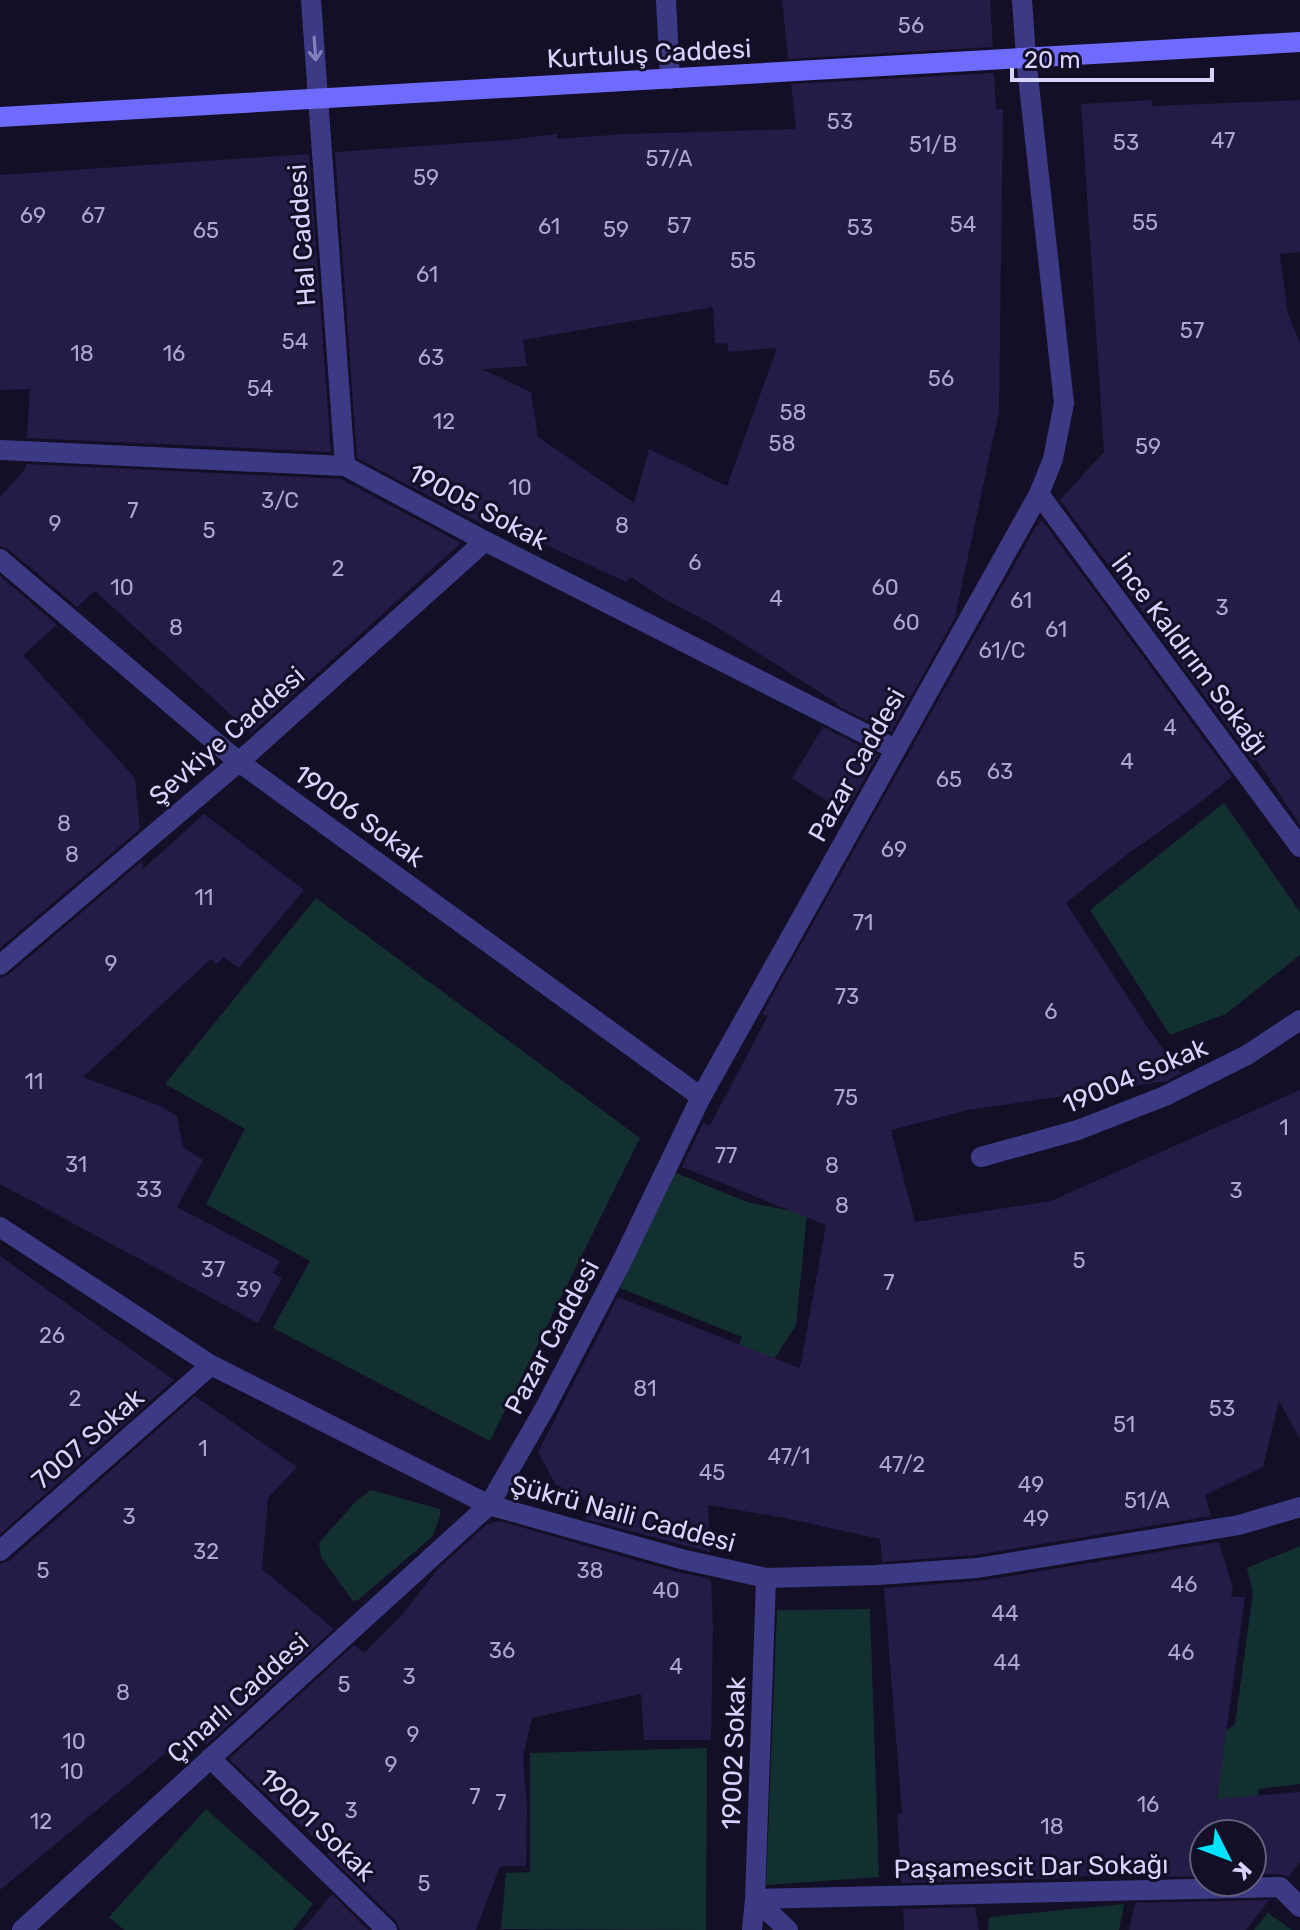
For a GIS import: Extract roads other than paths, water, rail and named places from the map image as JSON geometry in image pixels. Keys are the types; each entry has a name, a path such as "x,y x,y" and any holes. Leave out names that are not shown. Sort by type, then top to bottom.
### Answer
{"main road":[{"name":"Kurtuluş Caddesi","path":"0,117 1300,42"}],"street":[{"name":"Hal Caddesi","path":"311,0 345,466"},
{"path":"666,0 670,79"},
{"name":"Pazar Caddesi","path":"489,1505 545,1408 614,1276 701,1097 1039,494 1053,459 1064,403 1022,0"},
{"name":"19005 Sokak","path":"0,450 345,466 485,541 895,749"},
{"name":"İnce Kaldırım Sokağı","path":"1039,494 1300,846"},
{"name":"Şevkiye Caddesi","path":"0,965 239,762 485,541"},
{"name":"19006 Sokak","path":"0,559 239,762 701,1097"},
{"name":"19004 Sokak","path":"981,1157 1078,1130 1165,1096 1247,1055 1300,1020"},
{"name":"Şükrü Naili Caddesi","path":"0,1227 211,1365 489,1505 681,1559 766,1578 977,1568 1239,1525 1300,1507"},
{"name":"7007 Sokak","path":"0,1551 211,1365"},
{"name":"Çınarlı Caddesi","path":"22,1930 489,1505"},
{"name":"19002 Sokak","path":"752,1930 766,1578"},
{"name":"19001 Sokak","path":"210,1758 387,1930"},
{"name":"Paşamescit Dar Sokağı","path":"755,1899 1280,1887 1300,1907"},
{"path":"755,1899 788,1930"}]}
